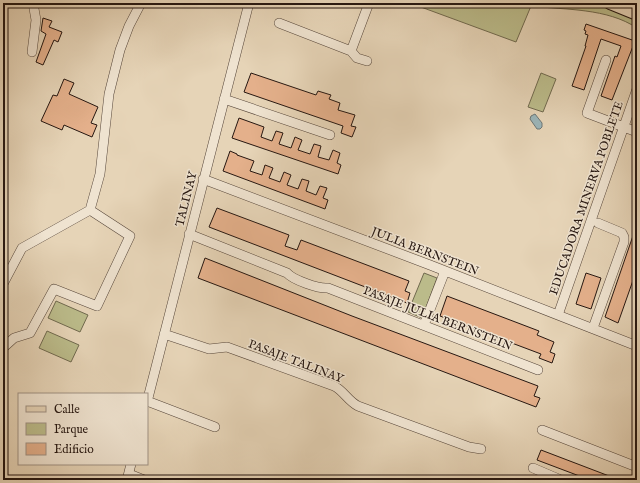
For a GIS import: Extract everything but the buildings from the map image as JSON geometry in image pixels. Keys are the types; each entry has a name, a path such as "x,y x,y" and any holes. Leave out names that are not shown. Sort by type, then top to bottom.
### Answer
{"main road":[{"path":"610,3 637,14"}],"street":[{"path":"3,7 4,3"},
{"path":"32,52 36,20 33,3"},
{"path":"3,284 22,248 90,210 100,174 109,94 120,50 128,26 141,3"},
{"name":"TALINAY","path":"148,398 248,3"},
{"path":"350,51 369,3"},
{"path":"279,23 350,51 357,58 367,61"},
{"path":"606,60 587,113 637,132"},
{"name":"EDUCADORA MINERVA POBLETE","path":"558,314 637,89"},
{"path":"224,99 330,135"},
{"name":"JULIA BERNSTEIN","path":"203,179 558,314 637,346"},
{"path":"3,348 14,338 30,333 54,289 97,306 130,236 90,210"},
{"path":"593,328 624,242 624,236 622,233 598,224"},
{"name":"PASAJE JULIA BERNSTEIN","path":"189,234 287,273 294,278 320,288 328,288 538,370"},
{"path":"424,325 445,271"},
{"name":"PASAJE TALINAY","path":"164,334 209,349 224,347 334,386 358,406 469,447 481,449"},
{"path":"148,402 215,428"},
{"path":"542,430 637,467"},
{"path":"131,465 128,477 144,480"},
{"path":"533,468 551,478 561,480"}],"green space":[{"path":"410,3 637,3 637,28 625,21 600,13 531,6 516,42"},
{"path":"541,73 556,79 543,112 528,107"},
{"path":"424,273 437,278 422,318 408,312"},
{"path":"56,301 88,315 80,332 48,318"},
{"path":"47,331 79,345 71,362 39,348"}],"water":[{"path":"535,114 542,123 542,127 540,129 537,129 530,119 531,116"}]}
